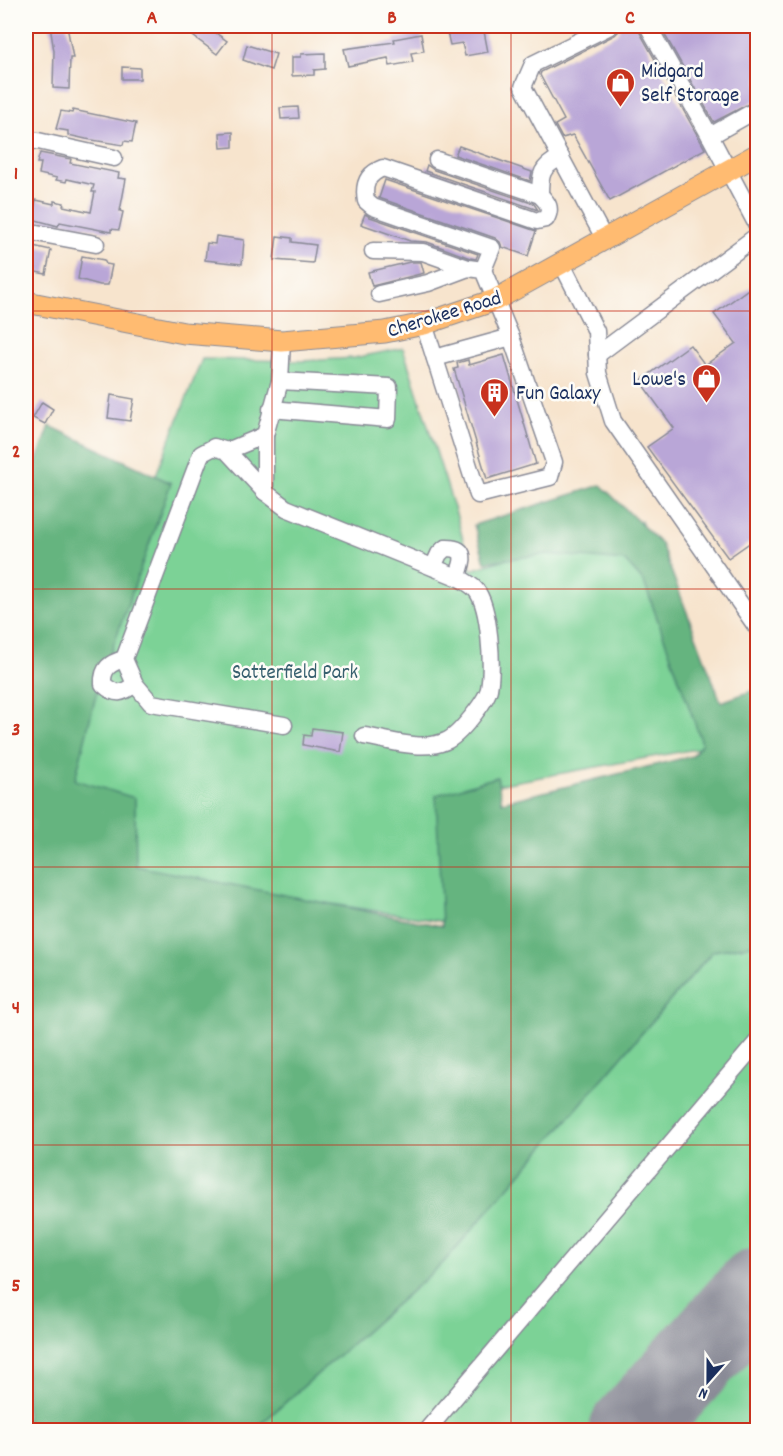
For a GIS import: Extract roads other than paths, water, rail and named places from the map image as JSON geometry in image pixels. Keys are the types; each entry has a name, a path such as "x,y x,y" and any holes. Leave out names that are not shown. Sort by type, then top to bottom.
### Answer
{"main road":[{"name":"Cherokee Road","path":"26,302 184,333 282,341 385,332 424,324 495,300 758,154"}],"lane":[{"path":"605,240 524,87 533,64 610,26"},
{"path":"648,26 758,227"},
{"path":"710,136 758,109"},
{"path":"26,141 38,141 114,158"},
{"path":"540,195 540,179 544,168 561,157"},
{"path":"379,294 476,269 492,248 373,207 366,201 364,191 373,172 383,168 537,221 546,219 550,212 548,203 540,195 437,160"},
{"path":"26,231 96,244"},
{"path":"597,355 758,235"},
{"path":"373,251 423,252 476,269 495,300 511,338 554,462 550,477 478,495 424,324"},
{"path":"562,264 596,331 598,373 613,421 758,629"},
{"path":"435,358 511,338"},
{"path":"265,492 265,435 280,381 282,341"},
{"path":"271,408 388,419 389,387 280,381"},
{"path":"227,451 265,435"},
{"path":"284,725 152,703 135,684 124,659 201,454 214,447 227,451 265,492 286,508 457,577 475,588 481,598 492,651 489,691 463,729 446,741 422,746 364,736"},
{"path":"433,567 439,554 445,549 452,548 460,551 463,564 457,577"},
{"path":"124,659 106,667 102,675 103,684 111,691 120,693 135,684"},
{"path":"427,1431 758,1041"}],"place":[{"name":"Midgard Self Storage","path":"620,108"},
{"name":"Lowe's","path":"707,404"},
{"name":"Fun Galaxy","path":"495,418"}],"park label":[{"name":"Satterfield Park","path":"295,671"}]}
